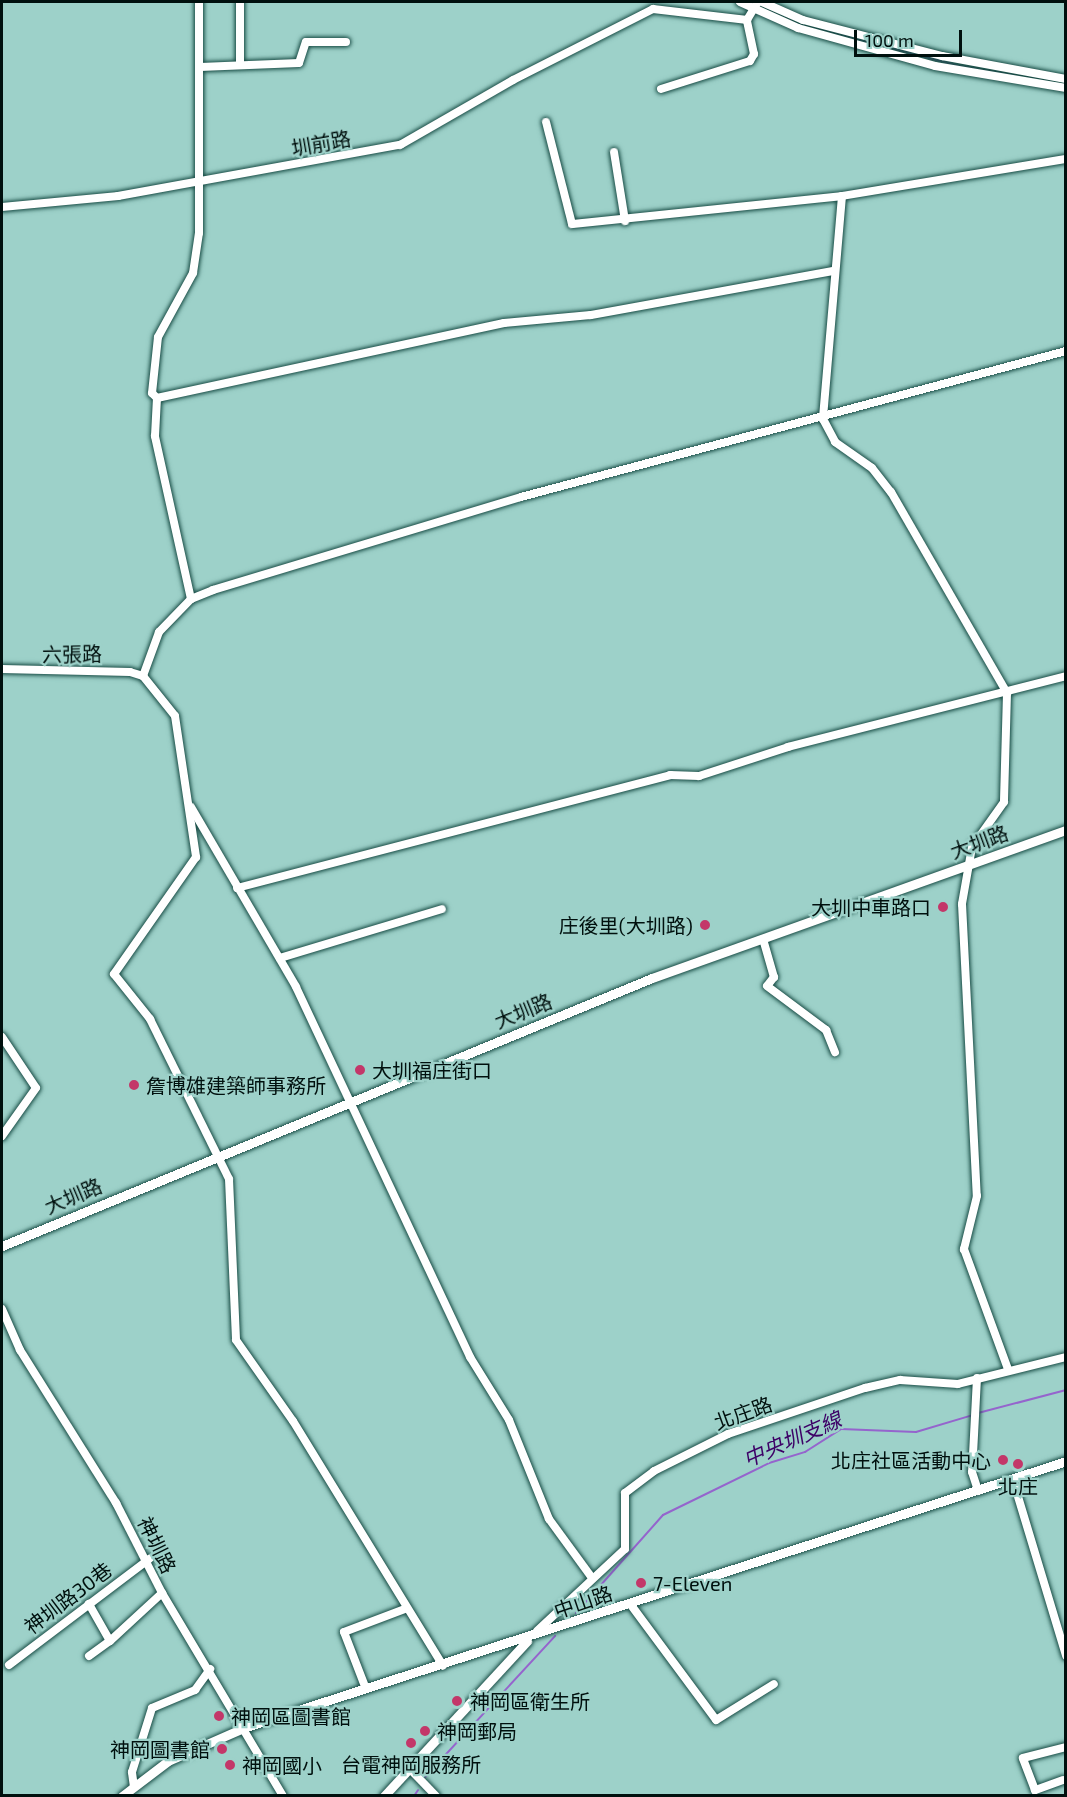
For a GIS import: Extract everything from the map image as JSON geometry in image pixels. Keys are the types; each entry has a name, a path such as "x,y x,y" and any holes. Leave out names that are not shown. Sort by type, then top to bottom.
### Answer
{"street":[{"path":"191,599 155,436 157,398 152,393 158,337 193,273 200,181 199,2"},
{"path":"240,2 240,65"},
{"path":"740,2 758,4 803,20 942,56 1065,79"},
{"path":"661,89 750,61 754,54 747,20 758,4"},
{"path":"758,4 798,28 935,66 1065,88"},
{"name":"圳前路","path":"2,207 200,181 400,145 653,9 747,20"},
{"path":"201,67 298,63 306,42 346,42"},
{"path":"546,122 572,224 625,221 842,196 1065,159"},
{"path":"614,152 625,221"},
{"path":"842,196 833,271 823,419 835,442 877,473 891,492 1007,693 1004,802 974,842 966,866 964,993 974,1075 977,1196 964,1249 1008,1369"},
{"path":"157,398 504,323 591,315 833,271"},
{"path":"443,1666 405,1609 293,1420 236,1340 229,1179 219,1154 139,999 114,974 196,857 191,807 175,716 143,676 159,632 191,599 521,497 823,419 1065,351"},
{"name":"六張路","path":"2,669 111,669 143,676"},
{"path":"237,888 1007,693 1065,676"},
{"path":"191,807 200,813 213,853 280,958 347,1103 386,1171 470,1357 509,1420 549,1519 592,1578"},
{"name":"大圳路","path":"2,1246 219,1154 763,939 1065,830"},
{"path":"280,958 442,909"},
{"path":"763,939 774,977 767,986 826,1030 835,1052"},
{"path":"2,1037 36,1090 2,1136"},
{"name":"神圳路","path":"2,1309 20,1350 149,1559 162,1593 210,1669 284,1796"},
{"name":"北庄路","path":"529,1639 625,1549 625,1492 654,1471 728,1434 865,1388 900,1380 946,1385 1008,1369 1065,1358"},
{"path":"977,1378 972,1472 978,1491"},
{"name":"中山路","path":"122,1796 168,1761 243,1728 529,1639 1065,1461"},
{"path":"1013,1480 1065,1656"},
{"name":"神圳路30巷","path":"9,1665 149,1559"},
{"path":"89,1656 110,1641 162,1593"},
{"path":"89,1604 110,1641"},
{"path":"631,1605 716,1719 774,1684"},
{"path":"366,1689 344,1632 405,1609"},
{"path":"384,1796 529,1639"},
{"path":"134,1787 132,1772 150,1721 152,1708 195,1690 210,1669"},
{"path":"1063,1780 1035,1790 1023,1758 1065,1747"},
{"path":"409,1768 435,1796"}],"waterway":[{"path":"792,22 960,66 1066,84"},
{"name":"中央圳支線","path":"978,1413 1066,1390"},
{"name":"中央圳支線","path":"576,1613 663,1515 769,1463 805,1452 841,1429 916,1432 973,1415"},
{"name":"中央圳支線","path":"425,1777 555,1636"},
{"name":"中央圳支線","path":"414,1796 418,1790"}],"place":[{"name":"大圳中車路口","path":"943,907"},
{"name":"庄後里(大圳路)","path":"705,925"},
{"name":"大圳福庄街口","path":"360,1070"},
{"name":"詹博雄建築師事務所","path":"134,1085"},
{"name":"北庄社區活動中心","path":"1003,1460"},
{"name":"北庄","path":"1018,1464"},
{"name":"7-Eleven","path":"641,1583"},
{"name":"神岡區衛生所","path":"457,1701"},
{"name":"神岡區圖書館","path":"219,1716"},
{"name":"神岡郵局","path":"425,1731"},
{"name":"台電神岡服務所","path":"411,1743"},
{"name":"神岡圖書館","path":"222,1749"},
{"name":"神岡國小","path":"230,1765"}]}
